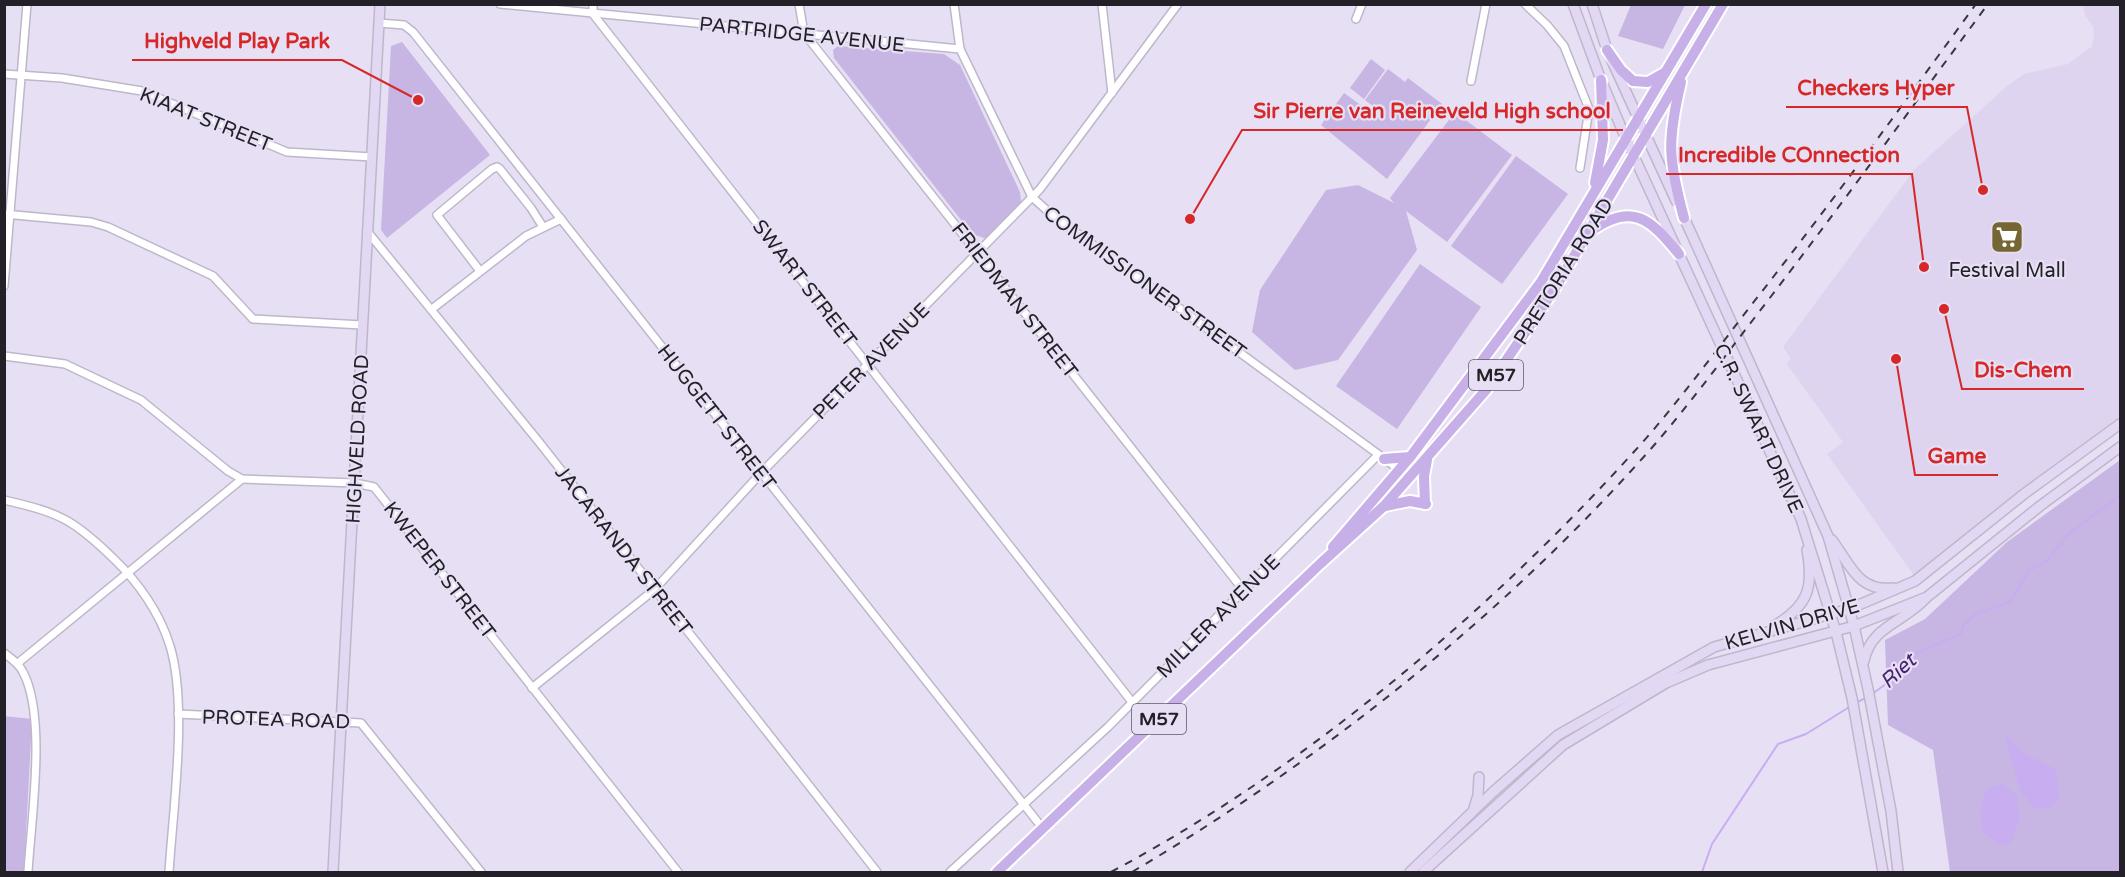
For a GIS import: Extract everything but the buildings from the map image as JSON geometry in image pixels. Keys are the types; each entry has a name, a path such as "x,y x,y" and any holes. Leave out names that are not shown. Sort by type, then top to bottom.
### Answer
{"main road":[{"name":"PRETORIA ROAD","path":"1320,564 1410,457 1541,282 1706,4"},
{"name":"PRETORIA ROAD","path":"997,873 1320,564 1384,506 1486,390 1554,290 1723,4"},
{"path":"1607,50 1621,70 1633,81 1648,82 1666,71"},
{"path":"1684,218 1670,154 1670,129 1685,67"},
{"path":"1593,192 1603,140 1601,80"},
{"path":"1586,235 1607,220 1634,216 1650,223 1679,254"},
{"path":"1381,457 1410,457"},
{"path":"1384,506 1410,501 1426,504 1424,476 1427,459"}],"street":[{"path":"4,286 6,214 27,4"},
{"name":"HIGHVELD ROAD","path":"333,873 380,4"},
{"name":"PARTRIDGE AVENUE","path":"500,4 960,49"},
{"path":"593,4 593,14"},
{"name":"FRIEDMAN STREET","path":"799,4 804,33 1244,591"},
{"name":"COMMISSIONER STREET","path":"954,4 960,49 1032,197 1060,220 1399,469 1409,479"},
{"path":"1102,4 1112,93"},
{"name":"PETER AVENUE","path":"532,688 654,590 761,473 1032,197 1178,4"},
{"path":"1356,19 1362,4"},
{"path":"1471,81 1486,4"},
{"path":"1525,4 1547,25 1564,46 1581,87 1589,116 1580,168"},
{"name":"C.R. SWART DRIVE","path":"1573,4 1626,139 1801,519 1831,614 1852,698 1883,873"},
{"name":"C.R. SWART DRIVE","path":"1592,4 1607,50 1828,536 1854,626 1868,689 1891,811 1898,873"},
{"name":"SWART STREET","path":"593,14 1132,702"},
{"name":"HUGGETT STREET","path":"379,24 404,25 413,32 1044,830"},
{"name":"KIAAT STREET","path":"4,74 62,78 153,94 287,152 372,157"},
{"path":"480,271 437,215 492,169 497,167 500,169 531,207 543,228"},
{"path":"6,214 91,222 108,226 213,276 253,319 362,325"},
{"path":"432,309 526,236 561,219"},
{"name":"JACARANDA STREET","path":"367,231 432,309 877,873"},
{"path":"4,356 41,359 65,364 141,400 228,471 242,478 18,663"},
{"name":"KELVIN DRIVE","path":"1410,873 1473,811 1558,735 1714,647 1849,609 1905,586 1935,567 2024,494 2121,424"},
{"name":"KELVIN DRIVE","path":"1423,873 1563,745 1666,683 1708,665 1836,632 1927,597 2040,506 2121,447"},
{"name":"MILLER AVENUE","path":"950,873 1024,807 1381,457"},
{"name":"KWEPER STREET","path":"242,478 354,483 370,485 379,492 678,873"},
{"path":"4,500 63,516 94,540 128,573 157,617 171,647 178,714 169,873"},
{"path":"1765,631 1791,616 1807,595 1810,576 1801,519"},
{"path":"1828,536 1854,575 1863,583 1882,589 1905,586"},
{"path":"1863,665 1872,638 1914,611 1927,597"},
{"path":"4,653 18,663 28,684 36,713 28,873"},
{"name":"PROTEA ROAD","path":"178,714 356,721 366,727 481,873"},
{"path":"1473,811 1478,795 1479,777"}],"shaded area":[{"path":"1631,5 1685,5 1663,49 1618,36"},
{"path":"2083,5 2120,5 2120,419 1977,524 1915,577 1827,454 1843,442 1786,363 1791,359 1783,347 1914,170 2007,86 2024,74 2068,64 2092,46 2093,27 2085,15"},
{"path":"402,42 490,155 387,238 381,230 391,46"},
{"path":"838,46 944,54 960,65 1020,192 1021,202 990,236 984,238 972,234 834,58 833,50"},
{"path":"1371,59 1385,70 1364,99 1350,88"},
{"path":"1388,69 1405,82 1408,78 1442,104 1387,179 1321,125 1344,93 1379,118 1382,113 1365,100"},
{"path":"1455,112 1512,155 1447,242 1406,211 1417,250 1338,360 1295,370 1252,332 1260,290 1326,190 1358,185 1394,203 1390,198"},
{"path":"1516,156 1568,194 1502,284 1451,246"},
{"path":"1420,264 1481,307 1397,429 1336,386"},
{"path":"2120,460 2120,872 1950,872 1933,750 1888,725 1885,640 1925,619 2007,542"},
{"path":"4,716 32,719 24,872 5,872"},
{"path":"2004,735 2026,755 2056,769 2059,797 2052,807 2035,809 2020,790"},
{"path":"2003,784 2018,797 2019,821 2011,842 2000,845 1982,831 1980,808 1988,788"}],"waterway":[{"name":"Riet","path":"1872,694 1893,679 1920,651 1961,634 1964,624 1976,614 2010,602 2029,571 2047,561 2068,534 2120,496"},
{"name":"Riet","path":"1856,703 1867,697"},
{"name":"Riet","path":"1702,872 1712,844 1778,744 1806,734 1851,706"}],"railway":[{"path":"1111,872 1185,830 1258,783 1399,677 1466,619 1591,498 1675,404 1778,271 1976,4"},
{"path":"1132,872 1204,828 1344,731 1476,623 1539,566 1599,506 1656,443 1708,378 1817,236 1988,4"}],"place":[{"name":"Highveld Play Park","path":"418,100"},
{"name":"Checkers Hyper","path":"1983,190"},
{"name":"Sir Pierre van Reineveld High school","path":"1190,219"},
{"name":"Festival Mall","path":"2007,237"},
{"name":"Incredible COnnection","path":"1924,267"},
{"name":"Dis-Chem","path":"1944,309"},
{"name":"Game","path":"1896,359"}]}
